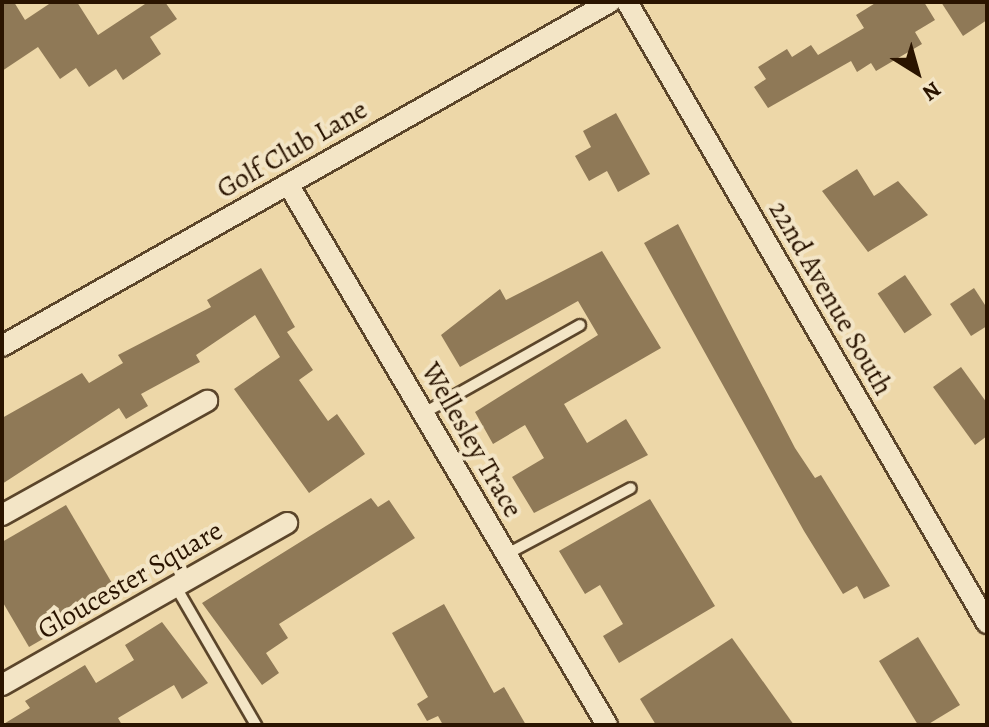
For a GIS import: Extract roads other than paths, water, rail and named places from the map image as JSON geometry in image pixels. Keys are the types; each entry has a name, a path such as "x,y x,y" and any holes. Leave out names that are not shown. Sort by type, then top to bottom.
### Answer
{"street":[{"name":"Golf Club Lane","path":"2,346 610,2"},
{"name":"22nd Avenue South","path":"627,2 987,623"},
{"name":"Wellesley Trace","path":"288,184 607,725"},
{"path":"2,515 207,401"},
{"name":"Gloucester Square","path":"2,685 287,523"}],"lane":[{"path":"424,413 580,325"},
{"path":"507,554 631,488"},
{"path":"176,587 256,725"}]}
